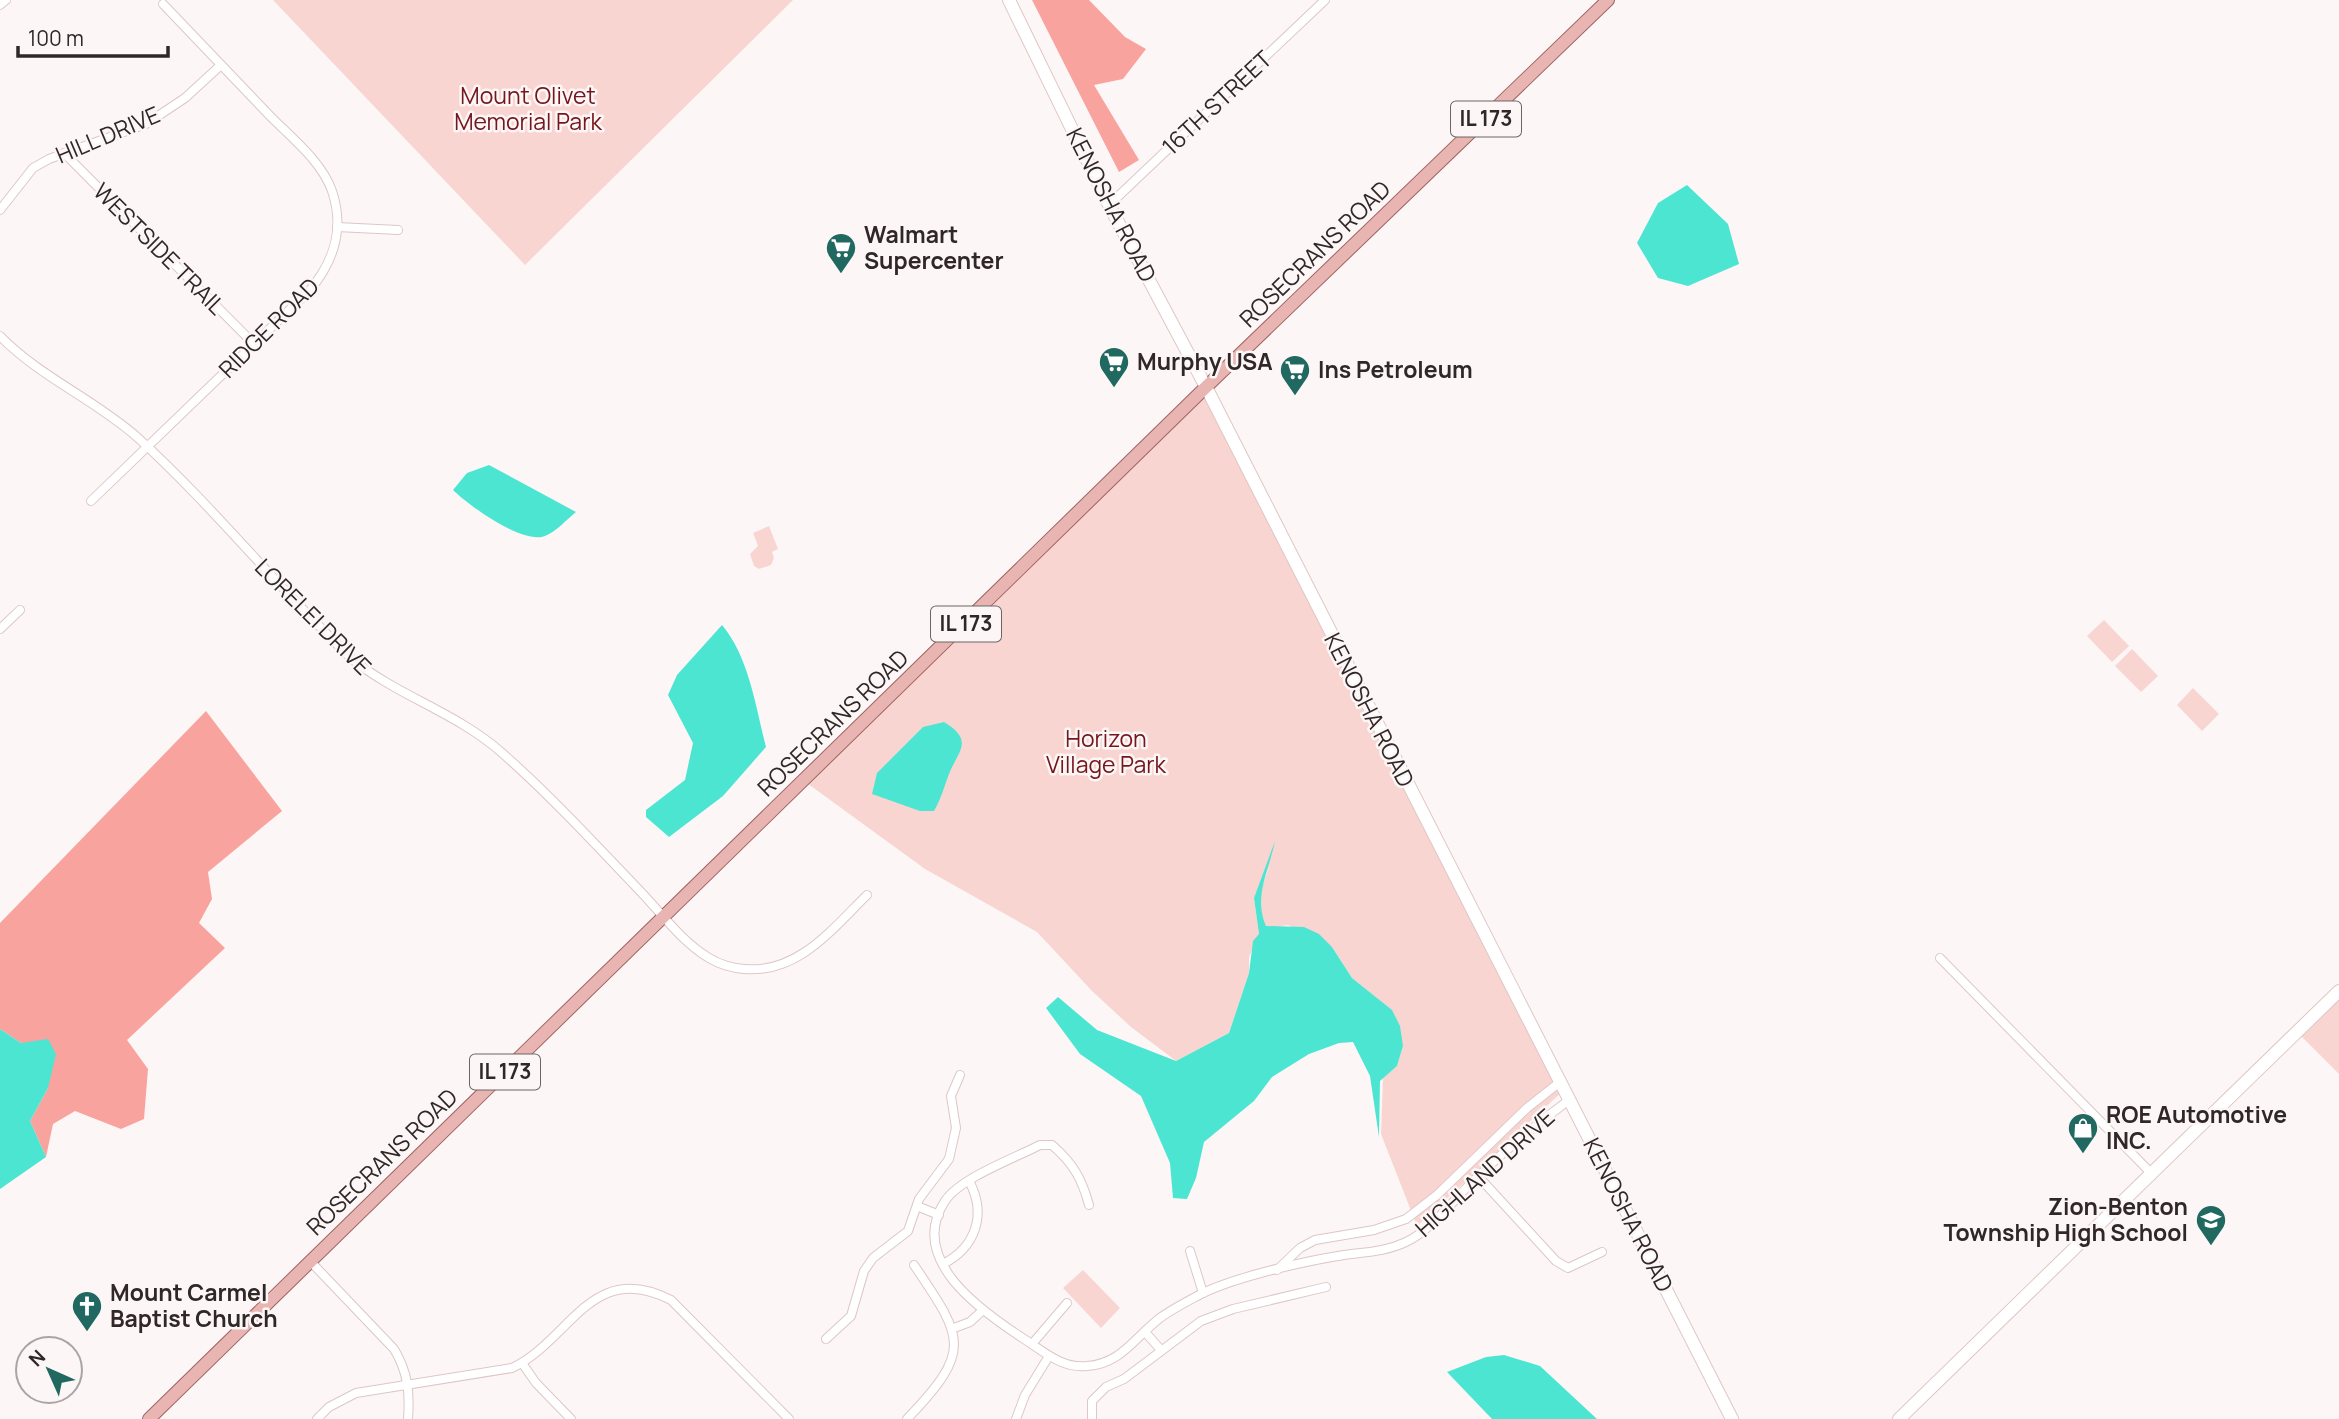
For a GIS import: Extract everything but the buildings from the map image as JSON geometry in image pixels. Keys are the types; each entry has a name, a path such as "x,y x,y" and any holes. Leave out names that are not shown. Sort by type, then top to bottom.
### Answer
{"main road":[{"name":"ROSECRANS ROAD","path":"149,1419 1206,387 1608,0"}],"street":[{"path":"0,5 6,0"},
{"name":"KENOSHA ROAD","path":"1009,0 1109,205 1206,387 1732,1419"},
{"name":"16TH STREET","path":"1109,205 1325,0"},
{"name":"RIDGE ROAD","path":"91,501 324,273 335,250 337,227 332,190 320,172 163,4"},
{"name":"HILL DRIVE","path":"0,210 33,168 64,153 146,124 185,98 221,65"},
{"name":"WESTSIDE TRAIL","path":"64,153 254,344"},
{"path":"337,227 398,230"},
{"name":"LORELEI DRIVE","path":"0,336 33,366 119,422 352,659 378,680 478,734 500,751 578,826 687,941 710,960 733,968 761,969 788,963 810,950 867,895"},
{"path":"0,629 20,610"},
{"path":"1940,958 2151,1174"},
{"path":"1899,1419 2339,990"},
{"path":"826,1339 851,1315 864,1271 873,1258 908,1231 928,1186 940,1175 949,1159 956,1128 951,1096 960,1075"},
{"name":"HIGHLAND DRIVE","path":"1277,1270 1300,1248 1315,1240 1374,1230 1406,1219 1437,1195 1527,1108 1560,1082"},
{"name":"HIGHLAND DRIVE","path":"939,1214 935,1235 943,1264 958,1288 982,1311 1063,1364 1084,1367 1105,1364 1121,1355 1161,1317 1203,1293 1277,1270 1344,1255 1374,1253 1408,1242 1536,1124 1569,1100"},
{"path":"917,1206 939,1214 946,1200 969,1181 1040,1145 1052,1145 1071,1162 1083,1182 1089,1205"},
{"path":"1478,1176 1556,1261 1568,1268 1602,1252"},
{"path":"943,1264 964,1250 976,1229 978,1204 969,1181"},
{"path":"1190,1251 1203,1293"},
{"path":"310,1261 394,1349 404,1364 408,1385 408,1419"},
{"path":"906,1419 945,1374 955,1350 954,1328 914,1265"},
{"path":"1092,1419 1092,1401 1106,1387 1124,1379 1201,1321 1233,1309 1326,1287"},
{"path":"317,1419 344,1397 497,1371 522,1363 592,1299 618,1290 646,1290 671,1300 789,1419"},
{"path":"1032,1344 1066,1303"},
{"path":"954,1328 970,1322 982,1311"},
{"path":"1144,1332 1161,1350"},
{"path":"1016,1419 1025,1395 1049,1356"},
{"path":"522,1363 536,1383 571,1419"}],"green space":[{"name":"Mount Olivet Memorial Park","path":"273,0 793,0 525,265"},
{"name":"Horizon Village Park","path":"1206,387 1564,1090 1417,1226 1381,1134 1383,1078 1397,1066 1403,1046 1377,998 1352,978 1332,947 1288,925 1271,928 1266,926 1261,910 1261,896 1270,865 1254,898 1259,934 1249,957 1249,973 1229,1033 1176,1061 1131,1027 1092,991 1037,932 925,869 804,781"},
{"path":"769,526 778,549 772,552 774,558 771,565 759,569 754,566 750,554 758,546 753,533"},
{"path":"2104,620 2129,646 2112,662 2087,636"},
{"path":"2132,649 2158,676 2141,692 2115,666"},
{"path":"2193,688 2219,714 2202,731 2177,705"},
{"path":"2339,994 2339,1074 2298,1033"},
{"path":"1083,1270 1120,1308 1101,1328 1063,1288"}],"shaded area":[{"path":"1032,0 1089,0 1125,37 1146,49 1123,79 1094,85 1139,160 1119,172"},
{"path":"1687,185 1728,224 1739,264 1688,286 1658,278 1637,243 1658,203"},
{"path":"489,465 576,512 545,536 523,535 496,522 453,490 467,473"},
{"path":"722,625 745,667 766,747 723,796 669,837 646,817 646,810 685,780 693,743 668,695 677,675"},
{"path":"206,711 282,811 208,872 212,899 199,923 225,948 127,1040 148,1069 144,1119 121,1129 75,1111 53,1124 46,1157 30,1121 48,1088 21,1043 0,1029 0,923"},
{"path":"944,722 959,735 962,746 934,811 920,811 872,794 877,773 923,727"},
{"path":"1275,841 1263,884 1261,905 1266,926 1304,927 1319,934 1332,947 1352,978 1392,1010 1400,1026 1403,1046 1397,1066 1380,1081 1379,1137 1370,1076 1353,1042 1339,1043 1309,1054 1272,1077 1254,1101 1204,1142 1196,1178 1187,1199 1173,1198 1170,1163 1141,1096 1080,1054 1046,1008 1058,997 1097,1030 1176,1061 1229,1033 1249,973 1253,941 1259,934 1254,898"},
{"path":"0,1029 21,1043 48,1039 56,1054 48,1088 30,1121 46,1157 0,1189"},
{"path":"1504,1355 1540,1366 1597,1419 1492,1419 1447,1372 1486,1357"}],"place":[{"name":"Walmart Supercenter","path":"841,275"},
{"name":"Murphy USA","path":"1114,389"},
{"name":"Ins Petroleum","path":"1295,397"},
{"name":"ROE Automotive INC.","path":"2083,1155"},
{"name":"Zion-Benton Township High School","path":"2211,1247"},
{"name":"Mount Carmel Baptist Church","path":"87,1333"}]}
